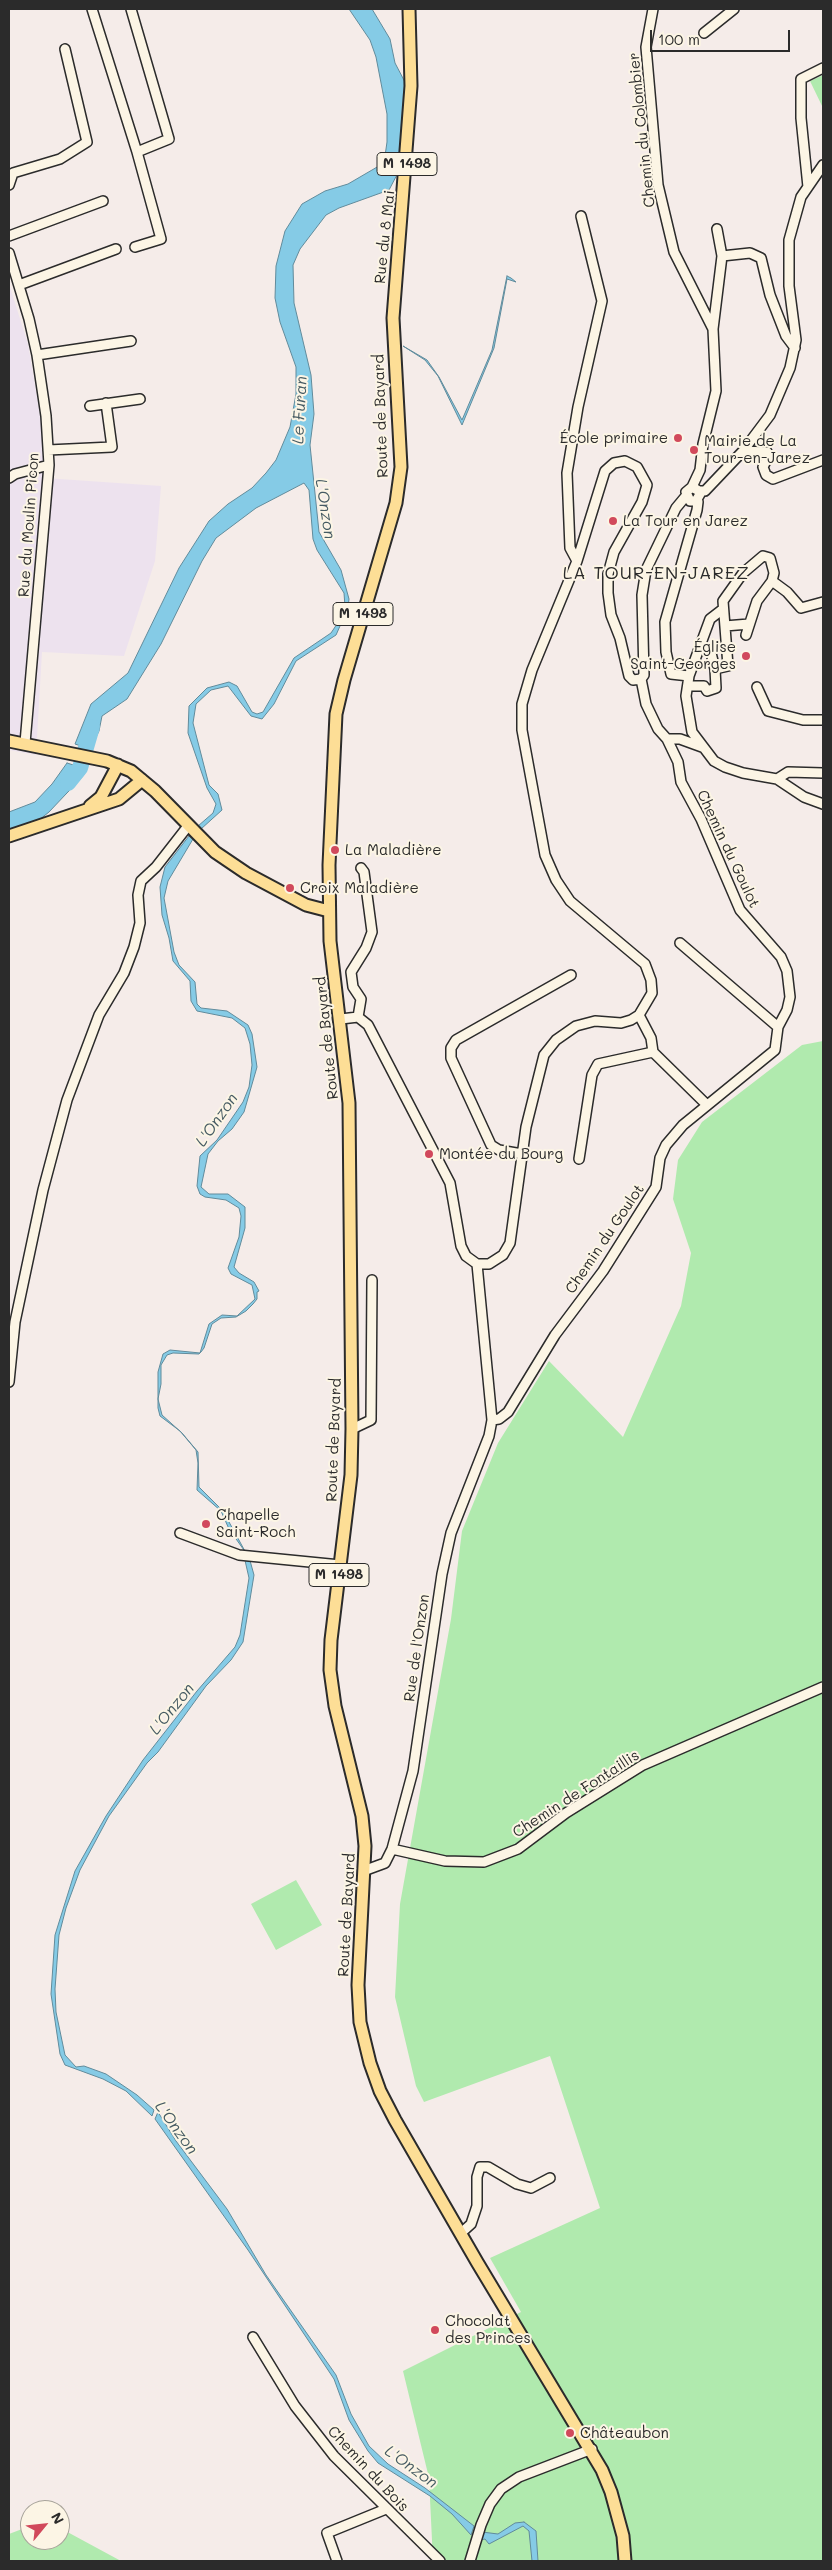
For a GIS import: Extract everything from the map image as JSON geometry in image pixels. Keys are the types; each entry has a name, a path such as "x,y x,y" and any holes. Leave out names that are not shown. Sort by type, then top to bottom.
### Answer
{"main road":[{"name":"Rue du 8 Mai","path":"393,318 411,86 408,9"},
{"name":"Route de Bayard","path":"393,318 400,466 396,503 344,680 336,714 329,911 349,1103 352,1430 351,1475 331,1640 330,1670 335,1706 362,1816 366,1870 358,1985 364,2043 380,2091 461,2233 592,2450 611,2492 623,2536 625,2561"},
{"path":"9,740 61,750 118,765 142,780 215,852 246,873 310,907 329,911"},
{"path":"85,810 101,797 118,765"},
{"path":"9,836 118,799 142,780"}],"street":[{"path":"92,9 137,152 161,238 135,247"},
{"path":"131,9 169,139 137,152"},
{"name":"Chemin du Colombier","path":"653,9 646,46 658,185 674,252 713,329"},
{"path":"704,33 734,9"},
{"path":"9,185 13,173 60,159 87,142 65,49"},
{"path":"808,187 801,118 801,79 823,68"},
{"path":"696,489 700,494 696,500 690,501 686,496 686,492 696,489 705,491 743,450 770,414 790,368 796,340 789,286 789,240 793,218 801,197 823,165"},
{"path":"9,236 103,200"},
{"path":"577,561 570,548 567,473 602,301 581,216"},
{"path":"696,489 703,444 716,391 713,329 722,256 717,229"},
{"path":"19,285 116,249"},
{"name":"Rue du Moulin Picon","path":"9,253 37,355 46,416 49,465 24,744"},
{"path":"722,256 750,253 761,258 770,296 786,336 795,348"},
{"path":"37,355 132,341"},
{"path":"90,406 140,399"},
{"path":"48,450 112,447 106,404"},
{"path":"743,450 767,452 767,460 764,467 766,475 773,479 823,460"},
{"path":"341,1020 358,1017 368,1025 450,1183 461,1246 466,1256 477,1264 489,1264 503,1255 510,1243 526,1126 544,1055 556,1040 576,1026 595,1021 621,1023 639,1014 652,993 651,980 645,964 570,901 556,880 545,856 522,730 522,704 532,670 577,561 605,471 614,463 625,461 637,467 647,485 642,502 614,552 608,574 608,593 612,615 620,638 629,676 633,680 641,679"},
{"path":"9,478 15,474 49,465"},
{"name":"Chemin du Goulot","path":"492,1420 499,1419 508,1412 555,1335 603,1271 656,1187 660,1158 666,1145 683,1125 775,1050 778,1027 787,1010 790,997 787,971 781,956 740,910 701,819 682,782 678,762 667,739 658,729 646,704 641,679 644,674 642,595 646,570 676,508 686,496"},
{"path":"696,500 698,502 697,510 665,622 666,652 671,674 704,686 707,690 716,688 715,669 711,653 699,648"},
{"path":"715,669 728,666 723,601 743,572 752,567 763,556 770,558 774,573 772,581 757,601 746,636"},
{"path":"772,581 787,592 801,608 823,602"},
{"path":"723,609 710,619 688,681 686,696 692,732 714,761 743,773 778,779 804,797 823,804"},
{"path":"725,626 749,624"},
{"path":"757,687 768,711 803,720 823,720"},
{"path":"667,739 680,738 702,747"},
{"path":"778,779 788,772 823,773"},
{"path":"9,1382 15,1322 43,1190 66,1100 99,1016 124,973 134,947 140,923 138,895 141,881 156,866 188,826"},
{"path":"358,1017 361,1000 352,987 351,972 366,948 372,932 364,872 361,868"},
{"path":"680,943 778,1027"},
{"path":"522,1154 498,1150 491,1145 451,1058 451,1048 456,1040 571,975"},
{"path":"639,1014 651,1038 653,1052 707,1105"},
{"path":"579,1159 592,1075 598,1064 653,1052"},
{"path":"477,1264 492,1420"},
{"path":"352,1430 371,1420 372,1280"},
{"name":"Rue de l'Onzon","path":"366,1870 385,1863 392,1849 413,1771 442,1574 450,1533 489,1436 492,1420"},
{"path":"180,1533 238,1555 340,1565"},
{"name":"Chemin de Fontaillis","path":"392,1849 445,1861 484,1862 518,1849 566,1813 642,1764 823,1687"},
{"path":"461,2233 471,2224 477,2206 477,2177 480,2167 488,2167 517,2184 531,2188 550,2178"},
{"name":"Chemin du Bois","path":"253,2337 306,2420 334,2456 440,2561"},
{"path":"470,2561 480,2525 490,2504 502,2489 519,2476 592,2450"},
{"path":"337,2561 327,2533 386,2509"}],"shaded area":[{"path":"9,284 28,344 45,443 45,478 161,486 155,561 124,656 42,652 36,755 9,750"}],"green space":[{"path":"823,75 823,108 810,81"},
{"path":"823,1041 823,2561 433,2561 429,2478 403,2371 521,2312 490,2258 600,2208 550,2056 424,2102 416,2086 395,1997 400,1904 451,1619 462,1531 498,1443 549,1361 623,1437 681,1306 691,1253 673,1199 678,1160 702,1122 802,1045"},
{"path":"296,1880 322,1925 276,1950 251,1904"},
{"path":"20,2530 20,2550 70,2550 70,2533 121,2561 9,2561 9,2534"}],"water":[{"path":"349,9 372,9 390,39 395,63 406,84 400,169 389,190 339,208 326,215 300,249 293,265 294,303 311,375 314,414 310,445 319,532 341,570 349,599 348,608 336,635 296,661 274,704 262,719 251,716 228,686 211,690 196,704 193,723 209,785 218,794 222,810 201,829 198,826 213,813 216,804 207,788 188,733 189,706 207,688 229,682 237,686 252,712 257,714 263,712 294,658 331,633 343,615 345,607 344,593 317,550 313,539 309,490 304,483 256,508 216,538 202,561 161,644 127,699 102,716 99,731 90,749 75,744 91,704 128,673 179,568 209,521 228,504 252,488 266,473 276,460 290,427 296,394 296,367 280,322 275,298 276,266 285,231 302,204 325,191 348,184 384,163 387,142 387,114 376,57 370,40"},
{"path":"507,276 516,282 507,279 494,348 462,425 438,376 425,360 403,346 427,360 439,377 462,420 492,350"},
{"path":"67,763 83,768 84,775 39,820 9,831 9,812 35,802 52,784"},
{"path":"189,836 193,839 168,881 164,898 174,952 179,965 195,982 197,1004 201,1008 227,1011 248,1025 252,1034 257,1067 244,1112 232,1129 218,1141 208,1154 201,1187 209,1194 228,1194 245,1207 245,1228 234,1267 239,1273 254,1282 259,1291 257,1292 257,1299 246,1311 236,1317 221,1318 212,1324 204,1348 200,1353 209,1324 222,1315 237,1316 255,1299 252,1285 231,1274 228,1268 239,1237 241,1216 239,1208 226,1200 205,1197 200,1194 197,1186 200,1156 217,1140 243,1102 249,1087 252,1065 250,1044 245,1028 232,1018 197,1011 191,1001 190,981 173,961 162,915 160,887 165,867"},
{"path":"170,1350 200,1353 173,1353 167,1355 161,1365 161,1384 158,1399 158,1372 163,1354"},
{"path":"158,1399 162,1415 179,1430 160,1416"},
{"path":"181,1432 198,1452 199,1487 223,1511 246,1553 229,1529 221,1511 197,1490 198,1463 196,1450"},
{"path":"244,1556 249,1557 254,1575 243,1642 231,1660 206,1686 109,1816 80,1870 66,1908 59,1935 55,1989 56,2012 65,2055 76,2067 84,2066 106,2074 137,2095 154,2110 152,2116 126,2091 103,2079 65,2065 60,2054 51,1994 55,1935 75,1871 106,1816 143,1760 197,1691 235,1647 240,1635 249,1578"},
{"path":"158,2112 176,2141 227,2209 266,2275 336,2375 351,2414 369,2446 388,2464 425,2488 474,2526 471,2535 452,2514 430,2496 378,2463 368,2451 349,2420 334,2379 248,2250 155,2119"},
{"path":"524,2522 536,2531 538,2561 532,2561 529,2531 523,2526 489,2544 485,2539 480,2540 482,2532 498,2534 515,2523"}],"waterway":[{"name":"Le Furan","path":"68,783 80,768 92,727"}],"place":[{"name":"École primaire","path":"678,438"},
{"name":"Mairie de La Tour-en-Jarez","path":"694,450"},
{"name":"La Tour en Jarez","path":"613,521"},
{"name":"Église Saint-Georges","path":"746,656"},
{"name":"La Maladière","path":"335,850"},
{"name":"Croix Maladière","path":"290,888"},
{"name":"Montée du Bourg","path":"429,1154"},
{"name":"Chapelle Saint-Roch","path":"206,1524"},
{"name":"Chocolat des Princes","path":"435,2330"},
{"name":"Châteaubon","path":"570,2433"}],"district":[{"name":"LA TOUR-EN-JAREZ","path":"656,573"}],"water label":[{"name":"L'Onzon","path":"325,509"},
{"name":"L'Onzon","path":"217,1120"},
{"name":"L'Onzon","path":"172,1709"},
{"name":"L'Onzon","path":"176,2128"},
{"name":"L'Onzon","path":"411,2467"}]}
